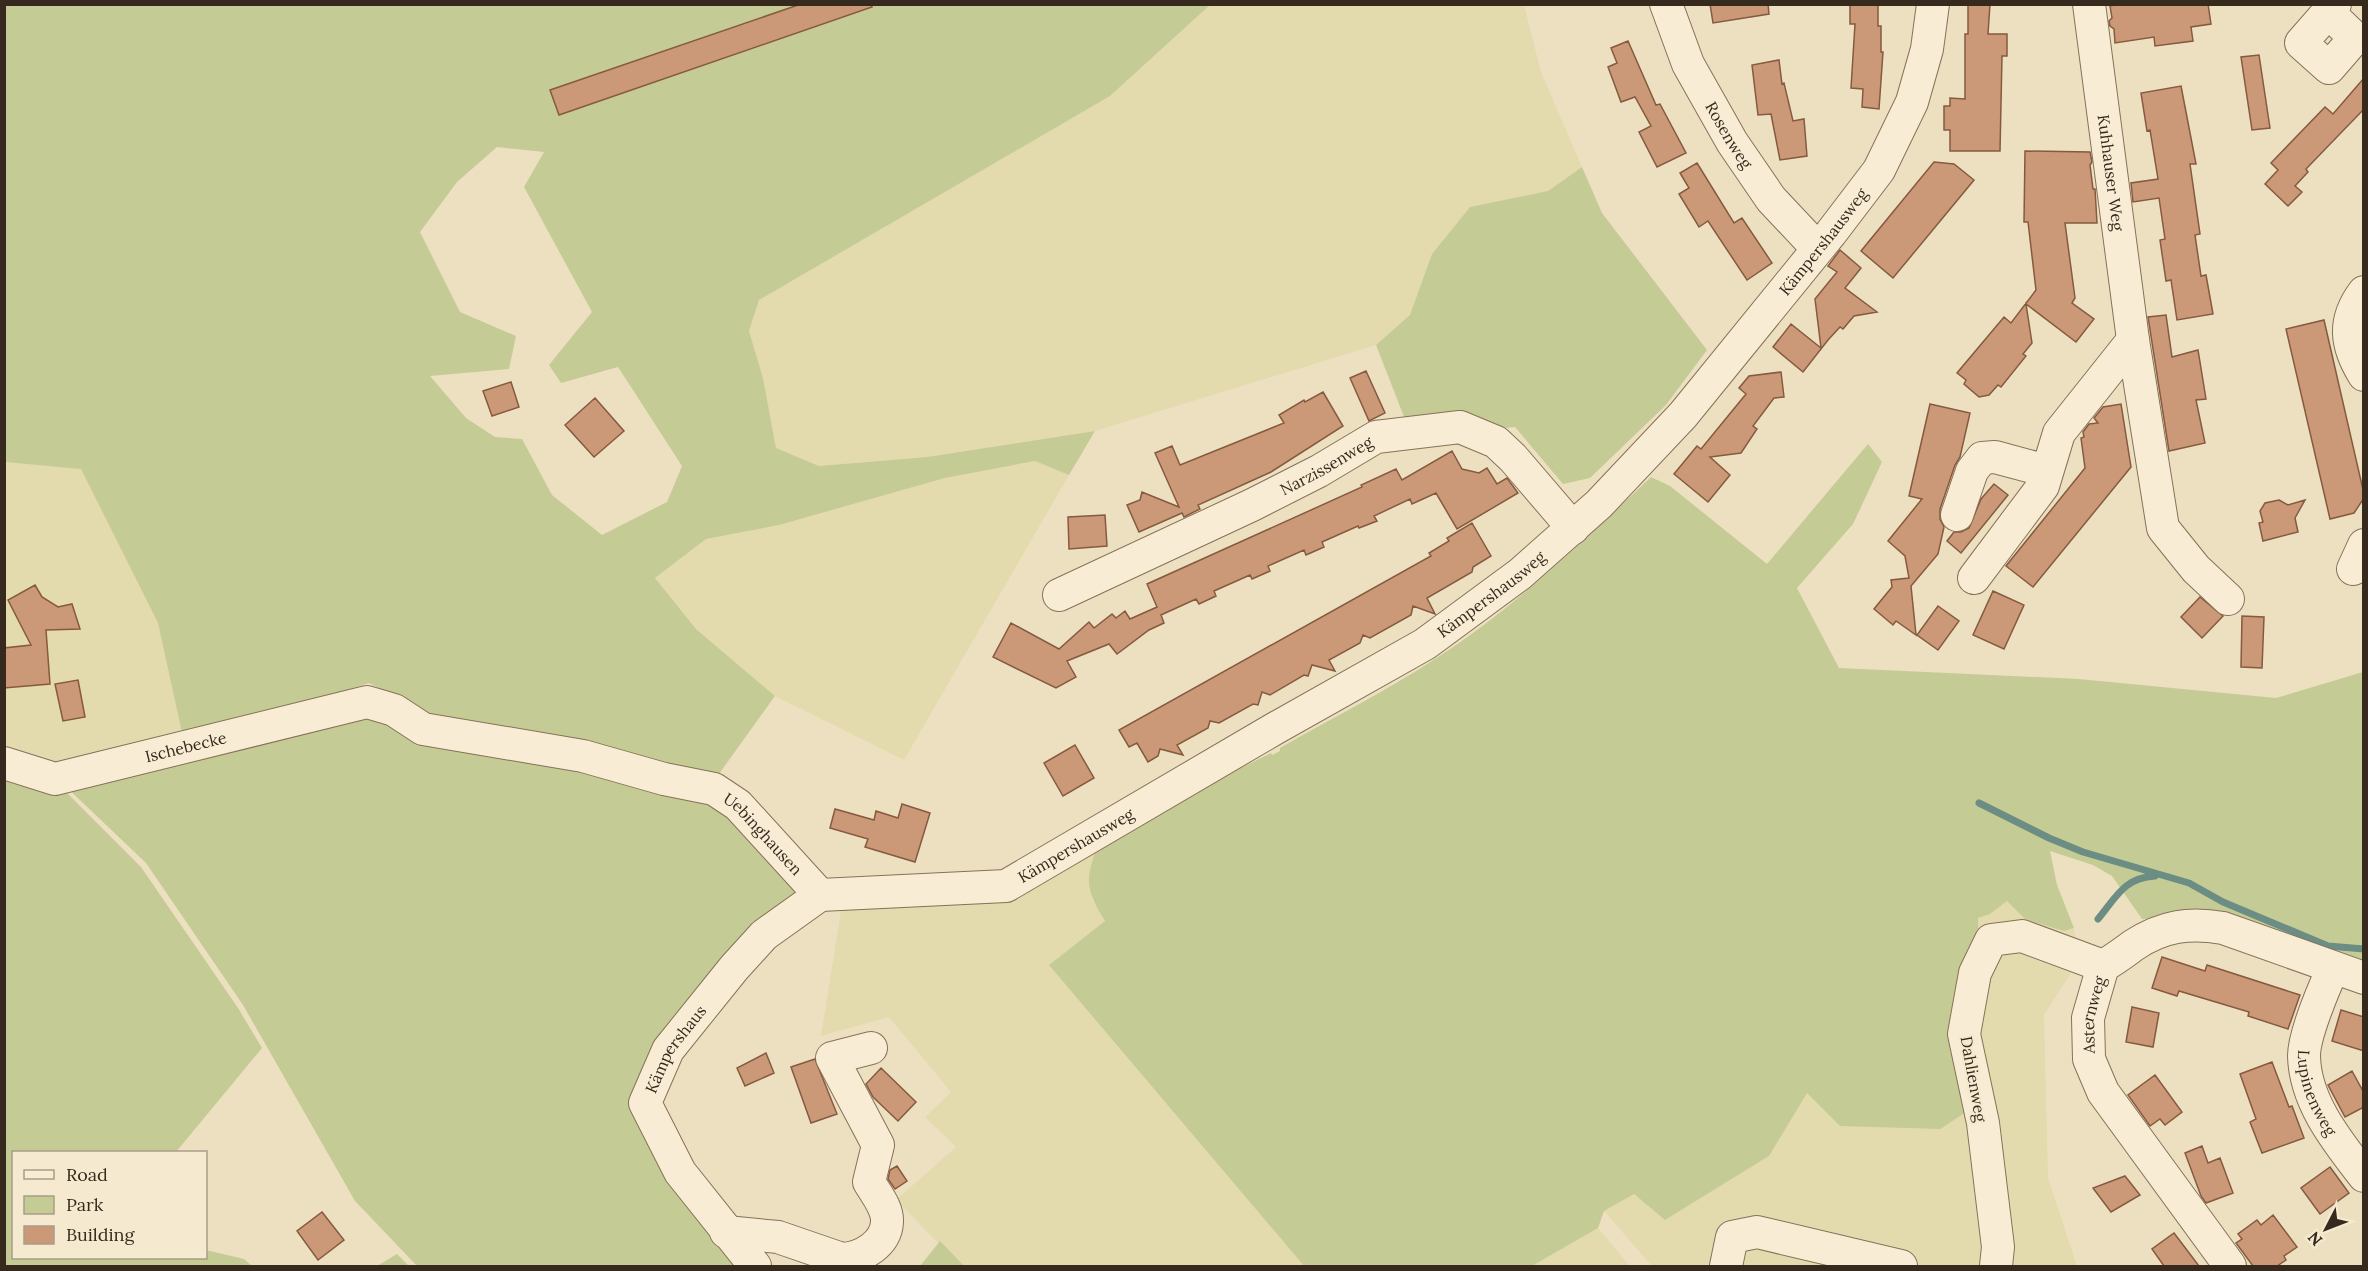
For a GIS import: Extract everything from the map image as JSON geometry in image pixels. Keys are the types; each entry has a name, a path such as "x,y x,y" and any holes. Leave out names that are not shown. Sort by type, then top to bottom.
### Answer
{"street":[{"name":"Rosenweg","path":"1666,4 1688,64 1732,142 1771,200 1817,248"},
{"name":"Kämpershausweg","path":"820,895 1006,886 1274,729 1425,644 1485,601 1599,504 1683,416 1879,170 1912,102 1928,49 1933,4"},
{"name":"Kuhhauser Weg","path":"2089,4 2133,340 2163,528 2196,569 2228,599"},
{"path":"2364,292 2354,308 2348,329 2353,359 2364,375"},
{"path":"1974,578 2043,486 2058,433 2133,340"},
{"name":"Narzissenweg","path":"1059,595 1271,495 1319,471 1376,437 1460,427 1496,442 1513,458 1573,528"},
{"path":"1957,515 1972,471 1982,459 1995,457 2047,471"},
{"name":"Uebinghausen","path":"367,702 394,710 423,729 583,756 714,789 738,805 820,895"},
{"name":"Ischebecke","path":"4,763 55,779 367,702"},
{"name":"Kämpershaus","path":"755,1266 680,1172 645,1103 668,1050 734,968 764,935 820,895"},
{"name":"Asternweg","path":"2230,1266 2103,1092 2089,1059 2088,1018 2103,966 2150,937 2175,926 2199,924 2223,928 2364,978"},
{"name":"Dahlienweg","path":"1996,1266 1998,1247 1983,1123 1964,1034 1975,973 1991,940 2022,936 2103,966"},
{"name":"Lupinenweg","path":"2333,968 2318,1004 2304,1055 2307,1081 2319,1111 2364,1176"},
{"path":"726,1232 778,1237 842,1259 854,1259 863,1255 883,1235 887,1221 885,1208 869,1182 878,1145 832,1058 871,1048"},
{"path":"1726,1266 1732,1237 1757,1232 1901,1266"}],"shaded area":[{"path":"1210,5 1524,5 1541,72 1582,167 1548,191 1470,207 1432,254 1410,316 1376,345 1095,431 927,457 819,466 776,448 763,378 749,331 759,300 1110,96"},
{"path":"1035,461 1069,475 904,760 775,696 696,629 655,578 706,539 779,525 945,478"},
{"path":"4,462 81,468 158,623 184,742 54,775 5,759"},
{"path":"1100,838 1092,899 1105,921 1049,965 1304,1266 961,1266 896,1200 956,1147 925,1117 951,1092 889,1017 821,1036 843,898 1006,890"},
{"path":"2007,901 2064,931 2074,928 2078,962 2044,1015 2048,1178 2077,1266 1652,1266 1604,1211 1634,1194 1665,1220 1769,1156 1807,1092 1972,1042 1979,951 1978,918 1990,914"},
{"path":"1598,1228 1630,1266 1532,1266"}],"green space":[{"path":"4,5 1210,5 1110,96 759,300 749,331 763,378 776,448 819,466 927,457 1095,431 1069,475 1035,461 945,478 779,525 706,539 655,578 696,629 775,696 711,785 437,718 369,683 184,742 158,623 81,469 5,462","holes":["497,147 544,152 524,187 592,312 549,365 561,383 618,367 682,466 667,502 602,535 552,495 522,439 495,437 466,418 430,376 509,369 516,336 460,312 420,232 457,182"]},
{"path":"1582,167 1602,213 1707,350 1666,405 1590,478 1563,484 1515,427 1487,430 1408,427 1376,345 1410,315 1432,254 1470,207 1548,191"},
{"path":"1868,444 1882,462 1853,524 1797,588 1839,668 2079,679 2276,698 2363,672 2363,965 2199,917 2142,919 2112,876 2093,865 2050,851 2057,885 2074,928 2064,931 2025,919 2007,901 1990,914 1978,918 1979,951 1972,986 1983,1101 1940,1129 1840,1126 1807,1093 1769,1156 1665,1220 1634,1194 1604,1211 1598,1228 1532,1266 1304,1266 1049,965 1105,921 1093,898 1089,880 1100,838 1271,753 1272,755 1280,751 1280,748 1438,657 1522,595 1651,477 1670,486 1767,564"},
{"path":"351,710 710,794 803,892 637,1105 746,1266 417,1266 355,1201 243,1005 146,863 61,782"},
{"path":"4,766 55,781 141,867 238,1008 262,1048 177,1151 12,1151 12,1259 207,1259 207,1250 244,1259 252,1266 5,1266"},
{"path":"940,1241 964,1266 920,1266"},
{"path":"397,1254 409,1266 377,1266"}],"building":[{"path":"801,4 872,4 872,7 559,115 550,90"},
{"path":"1710,4 1768,4 1769,14 1713,23"},
{"path":"1850,4 1878,4 1878,26 1881,26 1881,52 1883,52 1879,109 1862,107 1863,89 1851,88 1855,24 1850,24"},
{"path":"1968,4 1990,4 1988,34 2007,34 2007,56 2002,56 2000,151 1950,151 1950,130 1944,130 1944,106 1950,106 1950,98 1965,99 1965,34 1968,34"},
{"path":"2119,4 2208,4 2211,24 2191,27 2193,41 2155,46 2154,37 2115,43 2114,29 2110,26 2109,21 2112,18 2110,6"},
{"path":"1628,41 1656,105 1660,104 1686,153 1657,167 1639,132 1651,126 1635,97 1621,102 1608,67 1617,63 1611,48"},
{"path":"2259,55 2270,128 2252,130 2241,57"},
{"path":"1779,60 1782,84 1784,83 1793,121 1804,119 1807,156 1780,160 1771,114 1758,115 1752,65"},
{"path":"2364,78 2364,109 2306,169 2308,172 2295,186 2302,192 2288,206 2265,184 2278,170 2271,163 2325,107 2333,114"},
{"path":"2181,86 2196,164 2190,164 2200,234 2195,235 2201,276 2206,275 2213,314 2177,320 2171,280 2166,281 2160,240 2165,239 2159,198 2133,202 2131,183 2158,179 2141,93"},
{"path":"2025,151 2090,152 2097,223 2065,223 2075,298 2072,303 2094,319 2076,342 2026,304 2032,343 2023,354 2026,356 2001,387 1998,385 1989,395 1979,397 1964,384 1966,380 1957,373 2004,317 2011,323 2036,290 2028,222 2024,222"},
{"path":"1934,162 1954,164 1974,180 1893,278 1861,251"},
{"path":"1697,163 1734,223 1742,218 1772,263 1747,280 1708,221 1699,227 1679,194 1689,188 1680,173"},
{"path":"1840,250 1861,268 1845,288 1877,312 1854,316 1843,329 1840,327 1803,372 1773,347 1791,324 1821,348 1815,299 1837,272 1828,266"},
{"path":"2166,315 2172,357 2198,350 2206,399 2196,400 2205,443 2169,451 2148,317"},
{"path":"2324,320 2364,494 2364,498 2354,513 2330,519 2286,329"},
{"path":"1366,371 1385,413 1369,421 1350,378"},
{"path":"1781,372 1784,397 1774,398 1753,426 1757,429 1741,453 1710,457 1730,475 1708,502 1674,474 1697,446 1701,449 1746,394 1739,388 1749,376"},
{"path":"511,382 519,407 492,416 483,391"},
{"path":"1323,392 1343,426 1271,472 1198,505 1200,509 1184,517 1182,513 1139,532 1127,505 1140,500 1142,492 1179,507 1155,453 1172,446 1180,465 1284,423 1279,415"},
{"path":"595,398 624,431 594,457 565,425"},
{"path":"1930,404 1970,413 1960,457 1940,509 1940,519 1944,527 1938,554 1911,586 1916,635 1896,621 1893,625 1874,609 1892,587 1891,580 1909,578 1905,556 1888,541 1922,499 1909,496"},
{"path":"2121,404 2131,467 2033,587 2006,566 2085,468 2081,438 2084,437 2083,432 2089,424 2098,423 2094,418 2103,407"},
{"path":"1452,451 1462,469 1479,473 1487,468 1497,484 1507,478 1518,493 1457,529 1436,493 1412,504 1410,499 1374,516 1377,521 1359,528 1358,526 1322,542 1324,547 1306,555 1304,550 1268,566 1270,571 1252,579 1250,575 1214,591 1216,596 1199,604 1196,599 1161,615 1164,623 1149,630 1117,654 1109,644 1067,661 1076,677 1056,688 993,657 1011,623 1059,649 1089,622 1094,628 1112,614 1116,618 1125,611 1130,619 1157,607 1147,584 1362,487 1361,485 1396,469 1402,480"},
{"path":"1994,484 2008,495 1961,553 1947,541 1954,532 1961,532 1969,528 1981,499"},
{"path":"2279,500 2288,505 2305,500 2295,518 2298,532 2263,541 2259,523 2263,522 2260,511 2265,503"},
{"path":"1105,515 1107,546 1069,549 1068,517"},
{"path":"1472,523 1491,556 1473,567 1472,572 1427,598 1435,614 1413,606 1411,615 1370,638 1363,635 1360,643 1329,660 1335,671 1312,665 1308,676 1304,675 1270,695 1262,692 1258,705 1253,704 1219,723 1210,721 1208,728 1177,745 1183,755 1160,749 1158,756 1148,762 1137,743 1129,747 1119,730 1431,556 1429,553 1449,541 1447,538"},
{"path":"35,585 42,597 58,607 72,604 80,629 46,630 50,684 4,688 4,648 31,645 8,600"},
{"path":"1993,591 2024,605 2004,649 1973,635"},
{"path":"2200,597 2223,616 2202,638 2181,617"},
{"path":"1938,606 1959,621 1938,650 1917,635"},
{"path":"2242,616 2264,617 2262,668 2241,667"},
{"path":"78,680 85,717 63,721 55,684"},
{"path":"1075,745 1094,778 1063,796 1044,763"},
{"path":"902,804 930,813 915,862 865,847 868,839 830,828 835,809 874,820 876,811 898,818"},
{"path":"2162,957 2205,971 2207,965 2300,995 2288,1029 2248,1016 2249,1012 2179,991 2177,996 2152,988"},
{"path":"2132,1007 2159,1013 2153,1047 2126,1042"},
{"path":"2341,1010 2364,1017 2364,1051 2332,1041"},
{"path":"766,1053 774,1073 745,1086 737,1068"},
{"path":"815,1059 837,1114 811,1123 791,1067"},
{"path":"2272,1062 2304,1138 2262,1153 2250,1122 2256,1119 2240,1074"},
{"path":"881,1068 916,1102 898,1121 873,1097 866,1084"},
{"path":"2352,1071 2364,1093 2364,1107 2345,1117 2328,1085"},
{"path":"2155,1075 2182,1112 2165,1125 2160,1119 2150,1126 2128,1095"},
{"path":"2202,1146 2208,1163 2220,1158 2233,1193 2206,1203 2201,1196 2185,1153"},
{"path":"897,1166 907,1181 895,1189 888,1179 890,1170"},
{"path":"2330,1167 2349,1193 2320,1214 2301,1188"},
{"path":"2125,1176 2140,1195 2111,1212 2093,1188"},
{"path":"322,1212 344,1240 318,1260 297,1231"},
{"path":"2273,1215 2297,1247 2284,1256 2286,1260 2277,1266 2253,1266 2236,1243 2242,1239 2238,1234 2257,1220 2261,1225"},
{"path":"2174,1233 2199,1266 2164,1266 2152,1249"}],"waterway":[{"path":"1979,803 2049,838 2083,852 2189,883 2223,902 2328,946 2364,949"},
{"path":"2098,919 2128,884 2144,877 2155,876"}]}
